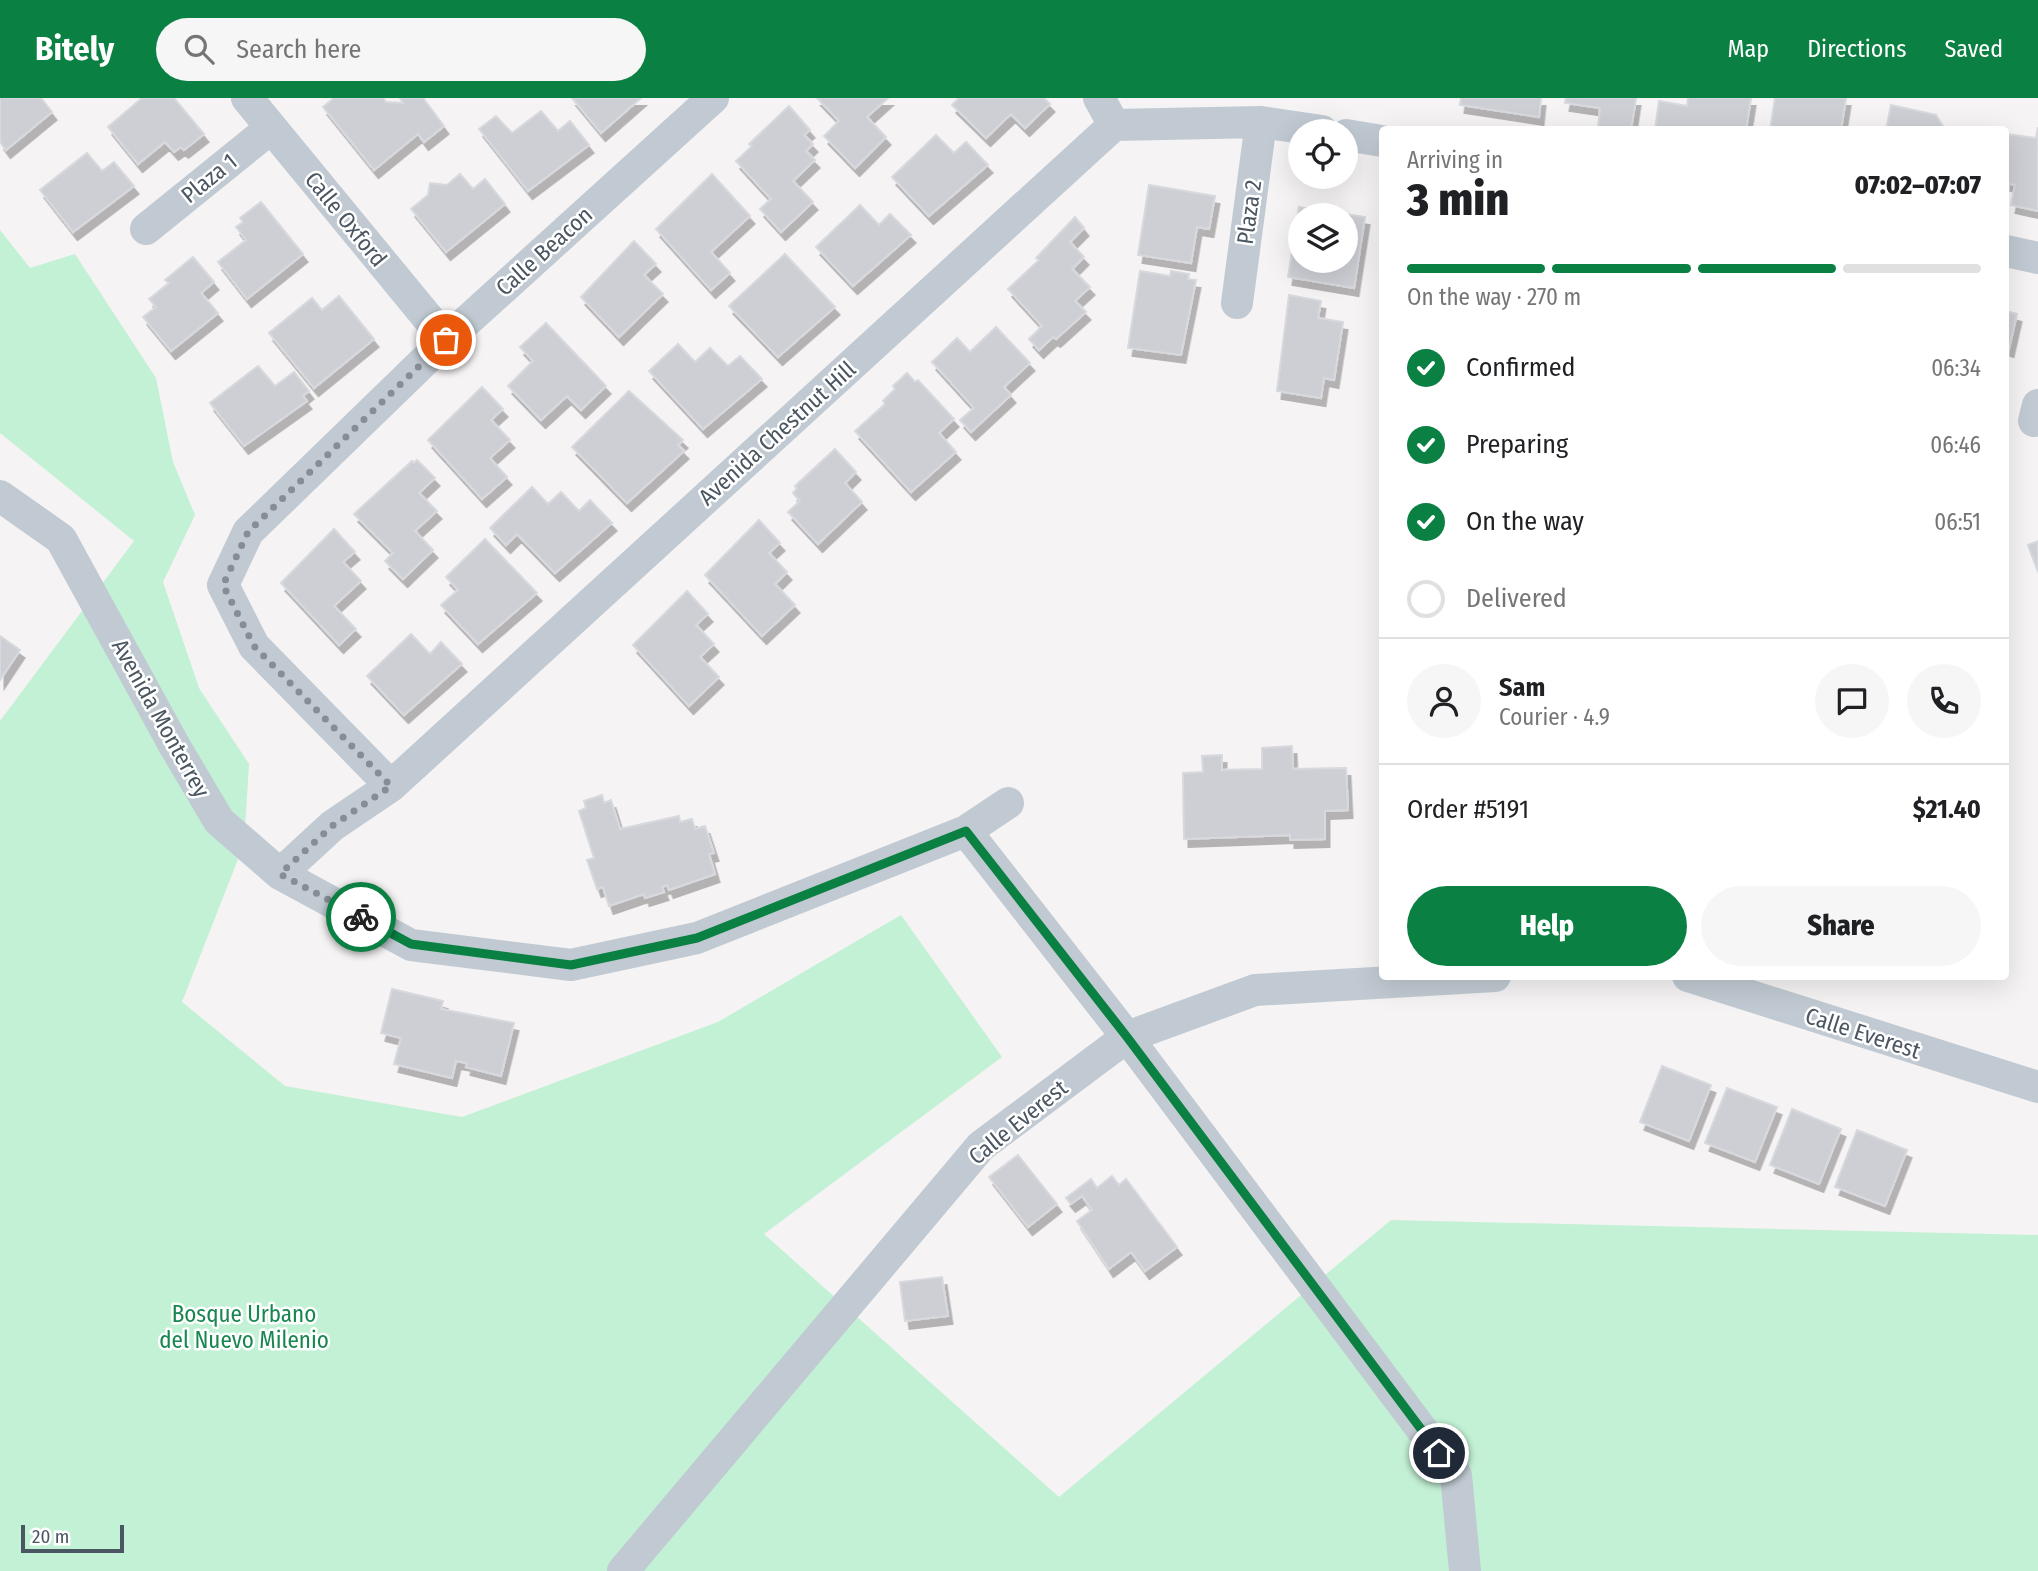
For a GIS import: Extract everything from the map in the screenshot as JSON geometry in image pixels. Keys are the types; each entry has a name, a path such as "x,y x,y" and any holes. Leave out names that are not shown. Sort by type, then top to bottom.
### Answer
{"street":[{"name":"Calle Oxford","path":"247,98 446,340"},
{"name":"Calle Beacon","path":"391,786 254,646 223,585 248,532 446,340 712,98"},
{"path":"1099,98 1114,125 1261,122 1288,126"},
{"name":"Plaza 2","path":"1237,303 1261,122"},
{"name":"Avenida Chestnut Hill","path":"280,874 332,826 391,786 1114,125"},
{"name":"Plaza 1","path":"146,229 271,128"},
{"path":"1358,137 1379,140"},
{"path":"2009,251 2038,258"},
{"name":"Avenida Monterrey","path":"0,496 61,539 174,745 219,821 280,874 411,944 571,965 697,938 966,831 1008,803"},
{"path":"966,831 1127,1037 1456,1475 1465,1571"},
{"name":"Calle Everest","path":"623,1571 981,1146 1127,1037 1255,990 1426,980"},
{"name":"Calle Everest","path":"1701,980 2038,1087"}],"green space":[{"name":"Bosque Urbano del Nuevo Milenio","path":"0,230 30,268 75,254 156,378 173,462 195,515 163,582 199,688 249,764 244,844 182,1002 285,1086 462,1117 718,1022 901,915 1002,1057 764,1234 1059,1497 1391,1220 2038,1235 2038,1571 0,1571 0,721 134,541 0,433"}],"building":[{"path":"0,98 41,98 52,112 6,150 0,142"},
{"path":"142,98 174,98 204,134 184,150 181,147 174,152 165,142 138,164 108,127"},
{"path":"334,98 383,98 386,102 403,103 400,98 423,98 444,126 424,142 418,134 374,170 323,107"},
{"path":"572,98 641,98 601,133"},
{"path":"817,98 888,98 867,117 886,137 855,168 824,136 839,121"},
{"path":"959,98 1044,98 1050,104 1025,128 1011,114 986,138 952,105"},
{"path":"1461,98 1541,98 1539,117 1460,105"},
{"path":"1566,98 1636,98 1632,126 1598,126 1600,108 1565,103"},
{"path":"1688,98 1751,98 1747,126 1655,126 1659,101 1687,106"},
{"path":"1775,98 1846,98 1842,126 1771,126"},
{"path":"1891,105 1936,115 1943,126 1887,126"},
{"path":"789,106 810,130 804,135 813,144 806,151 815,160 793,181 813,202 781,232 760,209 771,199 736,161 752,146 749,144"},
{"path":"541,111 558,131 570,121 589,145 528,191 479,129 496,116 512,133"},
{"path":"2038,127 2038,211 2011,205 2015,185 2009,184 2009,134 2036,138"},
{"path":"936,135 954,153 966,142 988,165 929,216 892,177"},
{"path":"87,153 102,171 114,162 134,186 73,232 40,190"},
{"path":"460,174 473,189 485,179 505,204 446,252 411,209 428,195 430,183 447,185"},
{"path":"712,174 750,216 711,252 730,273 711,290 656,229"},
{"path":"1149,185 1215,196 1209,229 1197,227 1191,263 1138,255"},
{"path":"261,202 303,254 247,299 218,262 246,240 236,227 243,222 240,218"},
{"path":"860,205 879,225 890,214 911,235 853,286 816,247"},
{"path":"1358,216 1365,217 1358,262"},
{"path":"1075,217 1084,228 1070,242 1084,257 1072,269 1090,287 1075,301 1086,312 1056,339 1053,337 1039,350 1029,339 1042,326 1008,289 1039,260 1036,258"},
{"path":"634,241 656,264 644,275 663,294 619,337 581,297"},
{"path":"785,254 835,307 778,357 729,306"},
{"path":"193,257 214,282 201,293 218,313 171,351 143,317 156,307 149,299 169,283 165,280"},
{"path":"1140,271 1170,276 1171,271 1189,274 1188,279 1196,280 1181,355 1128,348"},
{"path":"1289,273 1356,273 1354,288 1288,277"},
{"path":"1289,295 1321,301 1318,318 1343,322 1334,380 1324,378 1321,398 1277,391"},
{"path":"339,296 374,339 314,388 269,333 312,298 322,310"},
{"path":"2009,312 2017,314 2009,349"},
{"path":"546,323 606,386 581,410 567,396 541,420 508,386 533,361 520,347"},
{"path":"996,327 1030,363 1004,387 1011,395 971,432 960,420 974,408 932,362 957,338 970,352"},
{"path":"678,344 695,362 710,348 728,366 740,356 762,379 703,429 649,371"},
{"path":"258,366 275,386 294,372 309,391 303,396 307,401 244,446 210,403"},
{"path":"907,373 915,382 918,380 954,419 939,433 956,452 911,492 855,431 885,404 883,401 895,389 893,386"},
{"path":"482,387 503,409 491,420 510,440 490,458 507,477 482,499 428,440"},
{"path":"629,391 683,440 678,445 684,451 627,503 572,447"},
{"path":"835,449 856,472 845,483 862,502 818,544 788,512 800,501 793,493 797,488 795,486"},
{"path":"417,460 435,478 419,493 437,511 415,531 433,550 403,579 385,561 393,553 354,514 412,461 414,463"},
{"path":"532,487 548,504 561,492 579,511 590,500 612,523 555,573 517,534 506,545 490,528"},
{"path":"759,520 780,543 769,553 787,572 775,584 795,605 762,636 705,575"},
{"path":"334,529 355,552 343,562 361,581 334,606 356,629 339,645 281,583"},
{"path":"485,539 537,593 478,644 441,605 458,590 446,577"},
{"path":"2038,541 2038,572 2028,545"},
{"path":"687,591 708,614 696,625 714,644 700,657 719,677 689,706 633,645"},
{"path":"411,634 430,654 441,642 462,664 404,715 367,676"},
{"path":"0,636 20,650 0,680"},
{"path":"1292,746 1293,769 1346,768 1348,810 1325,811 1325,839 1290,840 1290,835 1184,839 1183,773 1203,772 1202,756 1222,755 1222,770 1262,769 1262,748"},
{"path":"602,795 604,803 611,800 620,829 679,816 680,822 692,819 695,829 705,826 714,853 709,854 715,874 669,890 667,885 662,887 664,892 645,898 644,894 609,906 603,887 597,889 587,860 594,858 579,811 586,808 584,801"},
{"path":"392,989 443,1001 441,1009 514,1023 501,1076 466,1067 467,1063 456,1061 452,1078 394,1064 401,1038 381,1033"},
{"path":"1662,1066 1711,1085 1689,1141 1640,1122"},
{"path":"1727,1088 1777,1107 1755,1162 1705,1143"},
{"path":"1792,1109 1841,1129 1819,1184 1770,1165"},
{"path":"1857,1130 1907,1150 1885,1206 1835,1187"},
{"path":"1018,1155 1057,1204 1028,1227 989,1177"},
{"path":"1112,1176 1119,1185 1126,1179 1177,1247 1145,1271 1131,1252 1109,1269 1077,1221 1092,1210 1082,1196 1071,1204 1066,1198 1091,1179 1097,1188"},
{"path":"942,1277 948,1316 905,1321 900,1282"}],"way so far":[{"path":"361,917 280,874 332,826 391,786 254,646 223,585 248,532 446,340"}],"route":[{"path":"361,917 411,944 571,965 697,938 966,831 1127,1037 1439,1453"}]}
